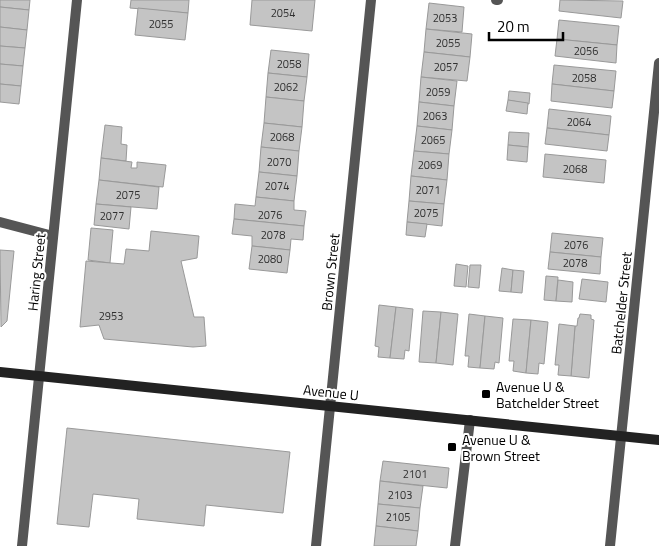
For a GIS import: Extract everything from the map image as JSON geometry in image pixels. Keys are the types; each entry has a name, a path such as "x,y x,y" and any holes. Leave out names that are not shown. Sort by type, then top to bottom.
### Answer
{"main road":[{"name":"Avenue U","path":"0,372 659,440"}],"street":[{"name":"Haring Street","path":"22,546 77,0"},
{"name":"Brown Street","path":"316,546 371,0"},
{"name":"Batchelder Street","path":"610,546 659,63"},
{"path":"0,222 53,236"},
{"path":"455,546 470,420"}],"building":[{"path":"0,0 30,0 29,10 0,7"},
{"path":"131,0 189,0 188,13 130,8"},
{"path":"252,0 315,0 312,31 250,25"},
{"path":"560,0 623,1 621,18 559,11"},
{"path":"429,3 464,7 462,32 426,29"},
{"path":"0,7 29,10 27,30 0,27"},
{"path":"138,8 188,13 185,40 135,35"},
{"path":"559,20 619,26 617,45 557,39"},
{"path":"0,27 27,30 25,48 0,46"},
{"path":"426,29 472,34 470,57 424,52"},
{"path":"557,39 617,45 616,63 555,56"},
{"path":"0,46 25,48 23,66 0,64"},
{"path":"271,50 309,54 307,77 268,73"},
{"path":"424,52 470,57 467,81 421,77"},
{"path":"0,64 23,66 21,86 0,84"},
{"path":"554,65 616,71 614,91 552,84"},
{"path":"268,73 307,77 304,101 266,97"},
{"path":"421,77 457,81 454,106 419,102"},
{"path":"0,84 21,86 19,104 0,102"},
{"path":"552,84 614,91 612,108 551,101"},
{"path":"509,91 530,93 529,104 508,100"},
{"path":"266,97 304,101 302,127 264,123"},
{"path":"508,100 528,103 527,114 506,111"},
{"path":"419,102 454,106 452,130 417,126"},
{"path":"549,109 611,116 609,135 547,128"},
{"path":"264,123 302,127 299,151 261,147"},
{"path":"105,125 122,127 121,144 127,145 126,161 101,158"},
{"path":"417,126 452,130 449,154 414,151"},
{"path":"547,128 609,135 607,151 545,144"},
{"path":"509,132 529,133 528,147 508,145"},
{"path":"508,145 528,147 527,162 507,160"},
{"path":"261,147 299,151 297,176 259,172"},
{"path":"414,151 449,154 447,180 411,176"},
{"path":"545,154 606,160 604,183 543,177"},
{"path":"101,158 132,162 131,168 137,168 137,162 166,165 163,187 99,180"},
{"path":"259,172 297,176 294,201 256,197"},
{"path":"411,176 447,180 444,204 409,201"},
{"path":"99,180 159,187 157,209 96,204"},
{"path":"256,197 294,201 294,210 306,211 304,226 234,219 235,204 255,206"},
{"path":"409,201 444,204 442,226 407,222"},
{"path":"96,204 131,207 129,229 94,225"},
{"path":"234,219 304,226 303,240 291,239 290,250 252,246 252,236 232,234"},
{"path":"407,222 427,224 425,237 406,235"},
{"path":"91,228 113,230 110,263 88,260"},
{"path":"151,231 199,236 197,258 181,261 194,317 204,317 206,346 193,347 104,339 99,325 80,327 86,261 124,264 126,249 149,251"},
{"path":"552,233 603,238 601,257 550,252"},
{"path":"252,246 290,250 287,273 249,269"},
{"path":"0,250 14,251 7,321 1,327"},
{"path":"550,252 601,257 600,274 548,269"},
{"path":"456,264 468,266 466,287 454,286"},
{"path":"470,265 481,265 479,288 468,287"},
{"path":"502,268 513,270 511,292 499,291"},
{"path":"513,270 524,271 522,293 511,292"},
{"path":"546,276 558,277 556,301 544,300"},
{"path":"582,279 608,282 606,302 579,299"},
{"path":"558,280 573,282 572,302 556,301"},
{"path":"379,305 396,307 390,358 378,357 379,347 375,346"},
{"path":"396,307 413,309 409,351 405,350 404,359 390,358"},
{"path":"423,311 441,312 436,363 419,362"},
{"path":"441,312 458,314 453,365 436,363"},
{"path":"469,314 485,316 480,368 468,367 469,356 465,356"},
{"path":"580,314 591,315 591,319 594,320 589,378 571,376 575,326 577,326"},
{"path":"485,316 503,318 499,363 495,362 494,369 480,368"},
{"path":"513,319 531,320 526,373 513,371 514,361 509,361"},
{"path":"531,320 548,322 544,364 539,363 538,374 526,373"},
{"path":"559,324 575,326 571,376 558,375 559,365 555,365"},
{"path":"67,428 290,452 283,513 206,505 204,526 137,519 139,499 93,494 89,527 57,524"},
{"path":"383,461 449,468 447,488 380,481"},
{"path":"380,481 423,486 420,508 378,504"},
{"path":"378,504 420,508 418,531 376,526"},
{"path":"376,526 418,531 416,546 374,546"}],"place":[{"name":"Avenue U & Batchelder Street","path":"486,394"},
{"name":"Avenue U & Brown Street","path":"452,447"}]}
